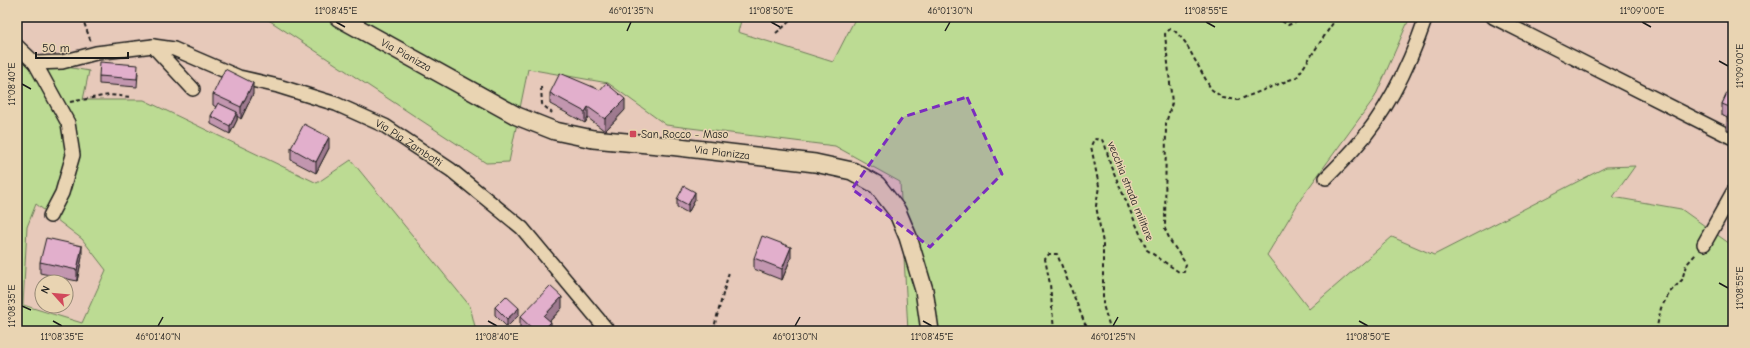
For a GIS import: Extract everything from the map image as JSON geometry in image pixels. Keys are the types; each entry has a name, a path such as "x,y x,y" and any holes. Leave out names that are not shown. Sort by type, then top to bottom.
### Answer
{"main road":[{"name":"Via Pianizza","path":"338,17 517,116 555,131 593,139 670,146 815,163 852,171 877,185 897,211 908,237 924,290 930,331"}],"street":[{"path":"1326,178 1354,149 1380,115 1402,77 1417,45 1426,17"},
{"path":"1493,17 1733,138"},
{"path":"17,46 35,62 68,123 73,155 62,193 50,216"},
{"name":"Via Pia Zambotti","path":"35,62 62,62 96,53 153,46 174,49 239,77 278,86 336,104 391,129 451,170 522,228 608,331"},
{"path":"153,46 193,89"},
{"path":"1704,244 1733,192"}],"path":[{"path":"82,17 96,53"},
{"path":"776,33 786,25 792,17"},
{"path":"1276,17 1288,25 1309,17"},
{"name":"vecchia strada militare","path":"1111,331 1103,305 1103,243 1096,206 1099,186 1091,146 1094,139 1102,140 1105,145 1110,166 1147,250 1179,272 1184,272 1186,264 1171,242 1165,229 1166,123 1172,103 1165,34 1170,29 1175,31 1185,42 1211,89 1222,98 1238,100 1296,77 1337,17"},
{"path":"541,87 542,104 556,116"},
{"path":"59,104 109,95 132,97"},
{"path":"1656,331 1661,308 1670,292 1682,280 1686,266 1704,244"},
{"path":"1054,331 1050,284 1045,258 1049,254 1057,254 1085,324 1090,331"},
{"path":"713,331 729,272"}],"highlighted area":[{"path":"967,97 1002,174 930,247 852,189 903,117"}],"green space":[{"path":"264,17 742,17 738,32 833,62 856,17 1410,17 1375,97 1302,197 1267,255 1309,309 1392,237 1434,255 1606,167 1635,166 1613,197 1681,209 1733,246 1733,331 908,331 900,182 835,146 666,125 608,83 528,69 509,162 486,163"},
{"path":"17,58 89,71 83,100 144,100 317,183 351,160 470,306 476,331 18,331","holes":["36,204 82,239 106,270 82,323 52,314 34,314 34,308 23,305 27,227"]}],"building":[{"path":"100,62 138,65 137,79 99,76"},
{"path":"225,69 253,83 241,107 213,94"},
{"path":"560,73 600,90 606,83 625,99 605,119 588,107 585,112 550,93"},
{"path":"1732,82 1733,121 1727,118 1732,108 1722,104"},
{"path":"218,103 237,112 230,126 211,116"},
{"path":"304,124 329,137 316,162 291,148"},
{"path":"684,186 695,192 688,205 677,199"},
{"path":"1733,197 1733,205 1730,203"},
{"path":"762,236 791,247 782,269 754,258"},
{"path":"46,238 82,246 77,270 40,262"},
{"path":"550,286 562,297 544,316 551,322 542,331 535,331 520,317"},
{"path":"506,296 519,308 507,319 495,307"}],"place":[{"name":"San Rocco - Maso","path":"633,134"}]}
